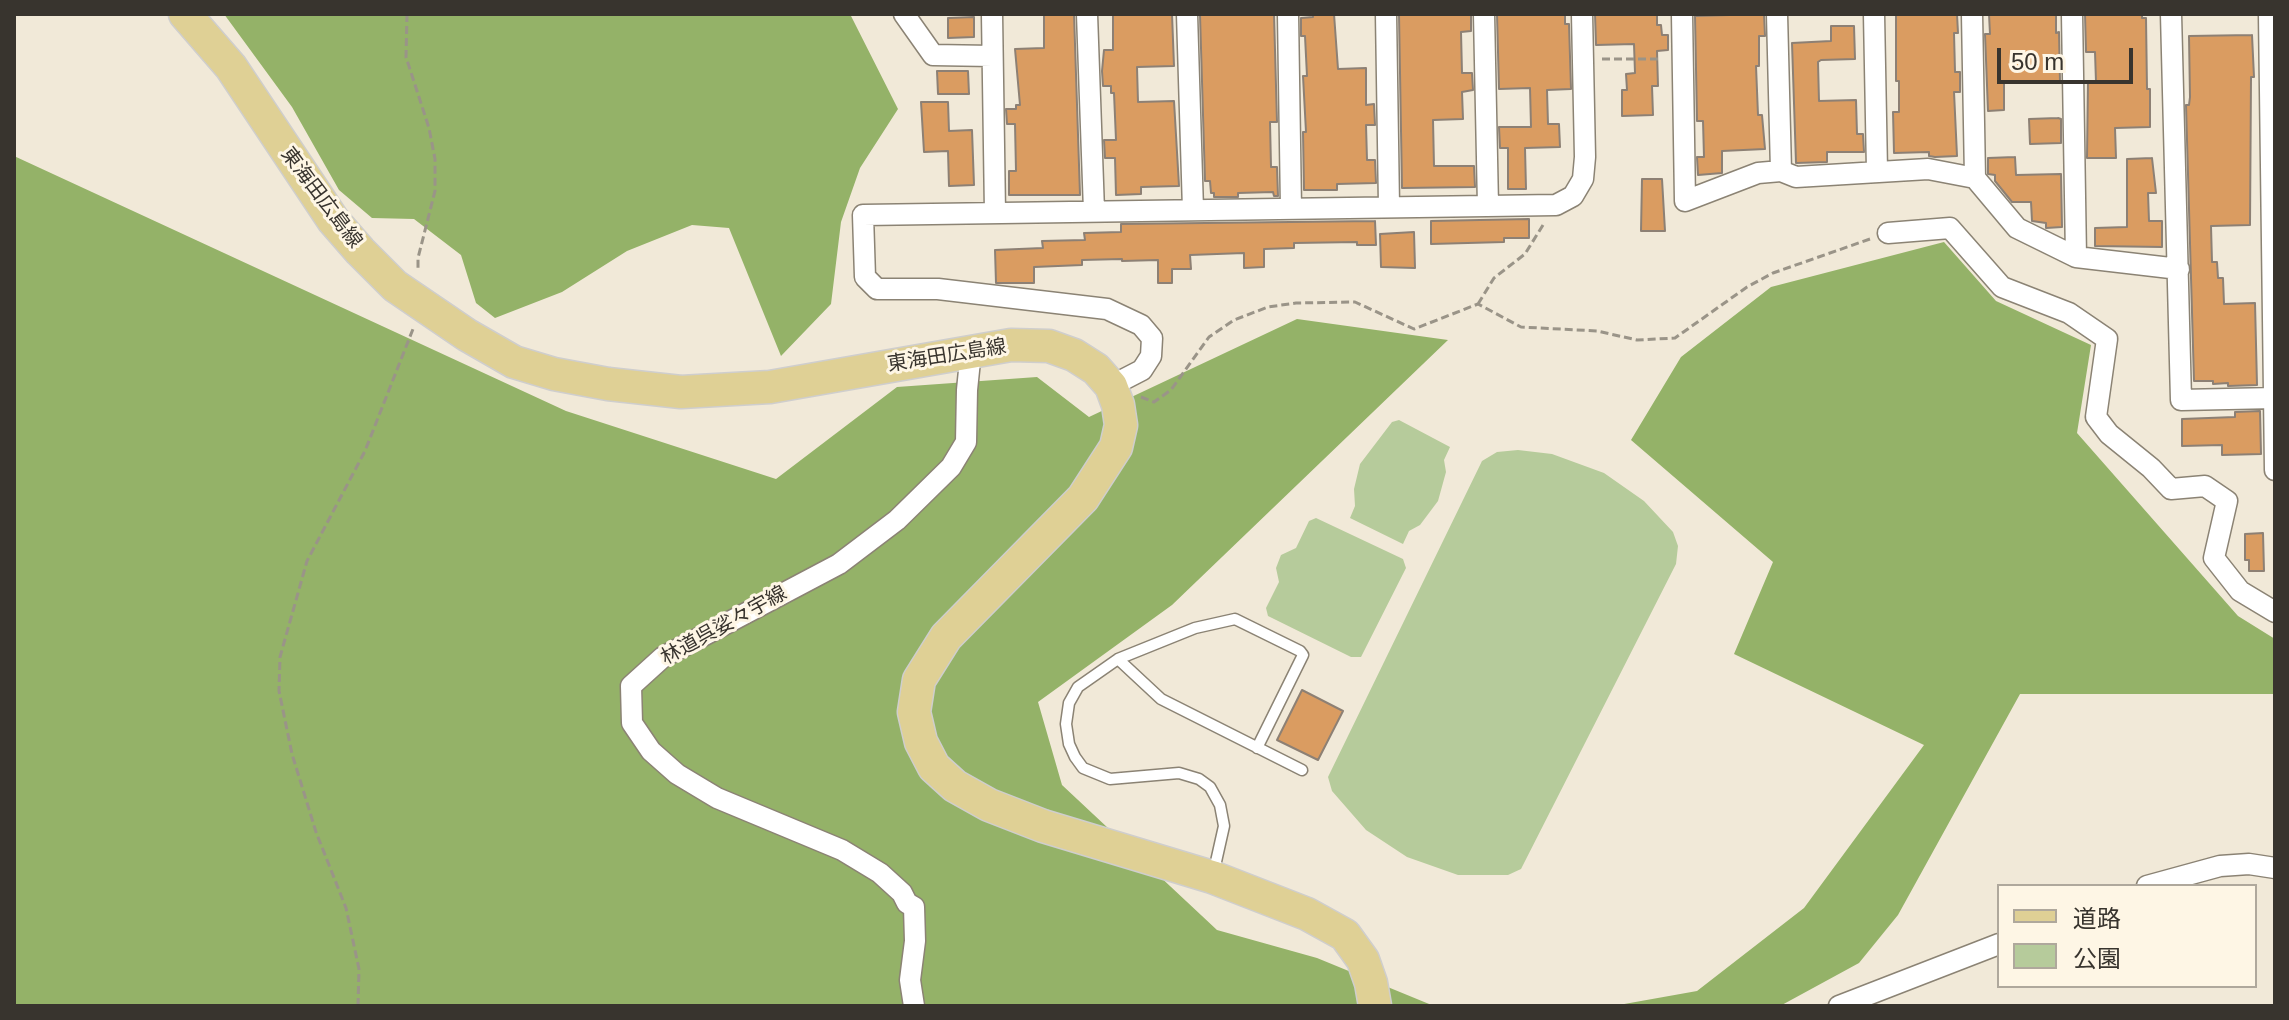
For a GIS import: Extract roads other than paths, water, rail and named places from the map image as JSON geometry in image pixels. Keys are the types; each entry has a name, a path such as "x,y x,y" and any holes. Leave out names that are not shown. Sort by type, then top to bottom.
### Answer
{"main road":[{"name":"東海田広島線","path":"185,14 231,67 333,220 395,286 467,335 514,362 595,382 681,392 770,387 1011,345 1049,346 1074,355 1096,369 1111,386"},
{"path":"1111,386 1121,425 1116,447 1083,498 946,637 919,680 914,712 921,742 934,767 955,786 989,805 1043,826 1212,877 1307,914 1345,935 1363,960 1375,1006"}],"street":[{"path":"904,14 933,55 992,56"},
{"path":"992,14 995,213"},
{"path":"1087,14 1094,211"},
{"path":"1187,14 1193,210"},
{"path":"1288,14 1291,209"},
{"path":"1386,14 1389,206"},
{"path":"1484,14 1488,206"},
{"path":"1111,386 1142,370 1151,356 1152,338 1141,325 1107,309 953,291 877,289 865,277 863,215 1556,205 1573,196 1583,179 1582,14"},
{"path":"1682,14 1685,201 1758,173 1781,171 1796,177 1928,169 1975,178"},
{"path":"1777,14 1781,171"},
{"path":"1874,14 1877,171"},
{"path":"1972,14 1975,178 2017,228 2076,257 2179,269"},
{"path":"2072,14 2076,257"},
{"path":"2171,14 2181,400 2275,398"},
{"path":"2269,14 2275,470"},
{"path":"1888,233 1950,228 2002,287 2069,313 2107,339 2096,417 2109,434 2151,468 2171,489 2205,486 2227,501 2214,558 2240,591 2275,612"},
{"name":"林道呉娑々宇線","path":"914,1006 910,980 915,941 914,907 907,903 902,893 880,873 842,850 717,798 677,774 651,751 632,723 631,686 663,657 839,564 897,520 951,467 966,442 971,351"},
{"path":"2154,884 2220,866 2249,864 2275,868"},
{"path":"1839,1006 1997,945"}],"lane":[{"path":"1212,877 1224,826 1220,805 1210,787 1199,779 1179,773 1110,779 1083,768 1069,744 1066,724 1069,703 1078,687 1118,659 1195,628 1235,619 1303,655 1257,748"},
{"path":"1118,659 1161,699 1302,770"}]}
